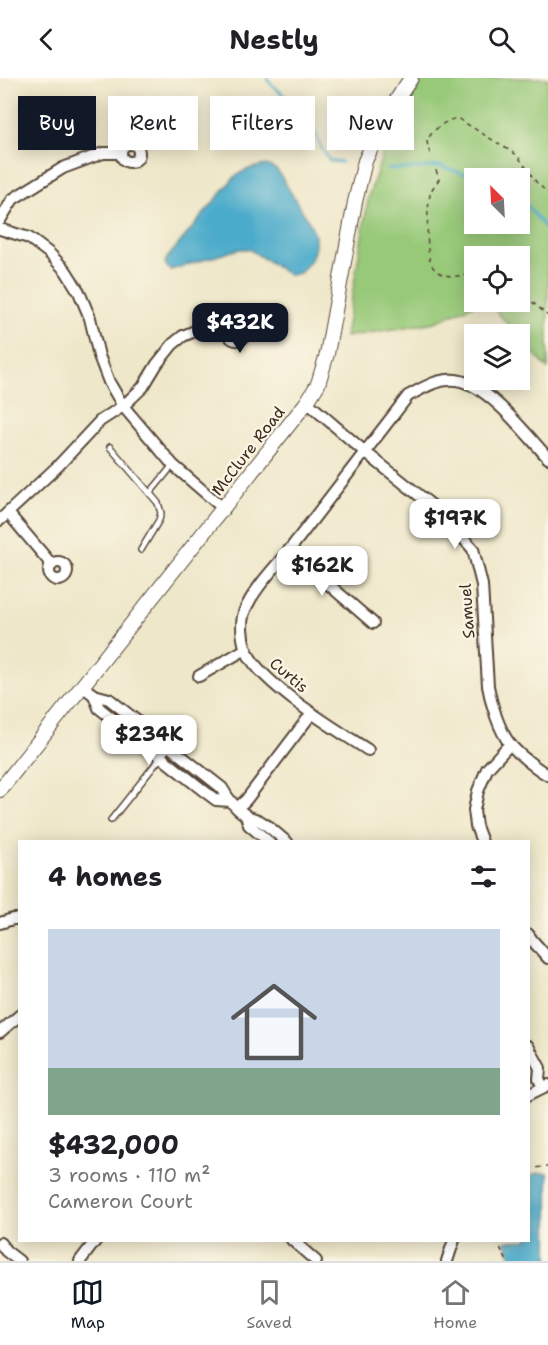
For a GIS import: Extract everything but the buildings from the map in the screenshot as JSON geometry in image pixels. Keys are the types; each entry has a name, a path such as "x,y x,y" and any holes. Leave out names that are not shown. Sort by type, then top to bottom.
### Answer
{"street":[{"name":"McClure Road","path":"0,789 224,509 307,402 318,384 327,354 355,202 365,161 386,116 411,78"},
{"path":"0,220 13,199 63,168 103,153 121,153"},
{"path":"0,229 29,238 49,253 66,271 79,292 90,318 99,356 123,406 173,465 224,509"},
{"path":"51,565 4,516 58,466 100,421 123,406 143,387 173,344 183,336 204,327 211,326 227,330"},
{"path":"199,676 246,650 242,631 244,611 260,585 408,396 432,383 445,381 458,381 476,387 502,407 548,458"},
{"name":"Samuel","path":"307,402 440,512 473,549 483,585 490,701 510,744"},
{"path":"289,550 373,623"},
{"name":"Curtis","path":"246,650 255,665 273,683 312,713 368,750"},
{"path":"82,686 94,695 109,699 222,788 233,805 246,816 260,821 284,840"},
{"path":"94,695 99,708 161,758 216,800 233,805 246,800 312,713"},
{"path":"481,840 476,826 474,810 478,791 487,769 510,744 548,775"},
{"path":"246,816 249,825 267,840"},
{"path":"0,922 18,919"},
{"path":"530,937 548,958"},
{"path":"0,1032 18,1017"},
{"path":"530,1050 540,1068 539,1082"},
{"path":"80,1261 94,1242"},
{"path":"294,1242 316,1261"},
{"path":"447,1261 453,1242"},
{"path":"2,1250 19,1261"}],"lane":[{"path":"110,447 158,503 161,513 159,520 141,550"},
{"path":"150,493 173,465"},
{"path":"111,820 169,747"}],"path":[{"path":"430,154 427,142 432,132 450,119 457,118 517,155 537,183 548,193"},
{"path":"436,170 439,179 430,194 429,208 430,262 444,275 464,275"},
{"path":"530,300 548,316"},
{"path":"530,1168 548,1167"},
{"path":"497,1242 507,1261"}],"green space":[{"path":"423,78 548,78 548,369 530,349 530,324 508,324 497,312 530,312 530,246 464,246 464,309 435,322 345,337 369,195 384,150 414,150 414,96 411,96"}],"water":[{"path":"267,165 277,170 311,225 315,236 315,248 311,260 300,273 289,275 249,249 239,249 171,270 167,267 165,262 168,257 232,180 248,170"},
{"path":"548,1173 548,1261 514,1261 505,1242 530,1242 530,1175"}],"waterway":[{"path":"267,78 310,122 330,161 341,162"},
{"path":"387,169 439,166 464,174"},
{"path":"530,209 548,231"}]}
